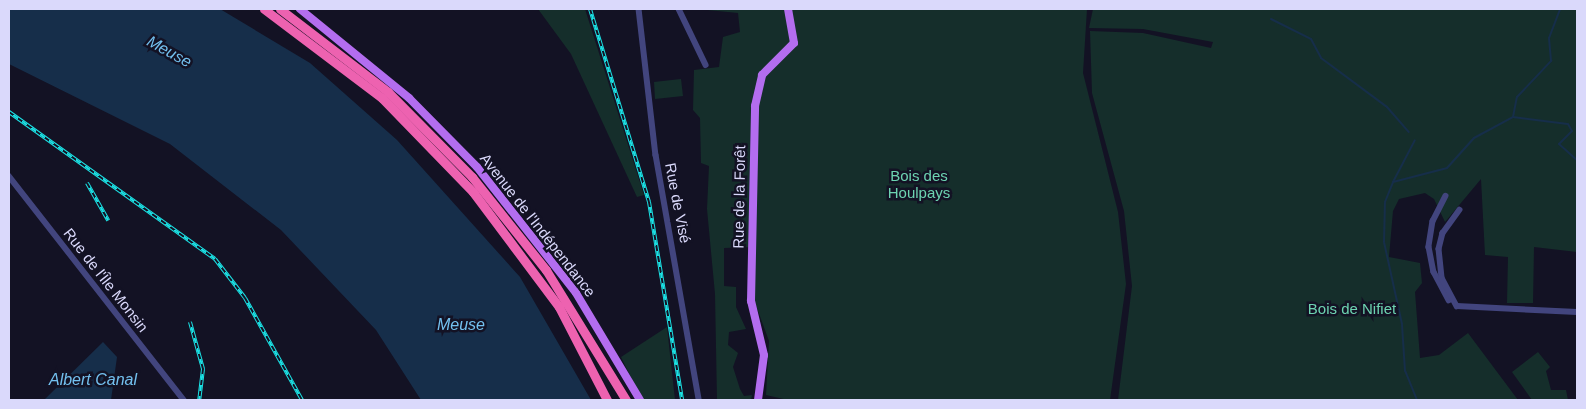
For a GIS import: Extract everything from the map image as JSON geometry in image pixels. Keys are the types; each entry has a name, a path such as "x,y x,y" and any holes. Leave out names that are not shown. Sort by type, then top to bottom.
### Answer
{"highway":[{"path":"264,9 382,98 473,192 559,307 607,400"},
{"path":"280,9 388,92 472,177 551,278 626,400"}],"main road":[{"name":"Avenue de l'Indépendance","path":"300,9 410,98 477,167 576,293 640,400"},
{"name":"Rue de la Forêt","path":"758,400 764,354 751,301 754,106 762,75 794,43 788,9"}],"street":[{"name":"Rue de Visé","path":"639,9 656,155 699,400"},
{"path":"679,9 706,65"},
{"name":"Rue de l'Île Monsin","path":"9,176 184,400"},
{"path":"1446,196 1433,220 1430,258 1442,289 1458,307 1577,312"},
{"path":"1458,307 1442,278 1439,249 1443,233 1460,210"}],"green space":[{"path":"538,9 585,9 644,195 637,197 571,54"},
{"name":"Bois des Houlpays","path":"697,9 1087,9 1083,73 1118,212 1126,284 1110,400 788,400 766,395 769,341 754,300 755,247 724,248 724,286 736,287 736,307 746,329 729,332 728,345 738,353 733,367 740,389 744,396 752,395 751,400 717,400 715,294 707,209 709,166 701,163 700,118 693,110 694,70 719,67 723,37 740,32 738,13"},
{"name":"Bois de Nifiet","path":"1093,9 1577,9 1577,252 1534,247 1533,303 1507,303 1508,257 1485,255 1481,179 1445,222 1434,199 1425,193 1399,199 1393,211 1389,257 1420,263 1422,283 1415,292 1420,358 1439,355 1468,333 1518,400 1118,400 1132,286 1124,211 1092,93 1090,31 1143,33 1211,48 1213,42 1143,29 1089,28"},
{"path":"681,79 683,96 655,99 654,82"},
{"path":"667,327 675,400 642,400 621,357"},
{"path":"1538,352 1550,367 1546,371 1551,390 1566,390 1568,400 1532,400 1512,372"}],"water":[{"name":"Meuse","path":"9,9 220,9 310,63 397,140 520,277 591,400 421,400 376,330 281,230 170,144 9,64"},
{"name":"Albert Canal","path":"103,342 117,357 111,400 44,400"}],"waterway":[{"path":"1513,117 1517,97 1551,61 1549,38 1560,9"},
{"path":"1271,19 1311,39 1321,58 1387,107 1409,132"},
{"path":"1417,400 1405,371 1402,324 1384,242 1385,202 1393,182 1447,168 1474,138 1513,117 1568,124 1572,131 1559,144 1577,160"},
{"path":"1393,182 1415,140"}],"railway":[{"path":"590,9 649,202 682,400"},
{"path":"9,112 215,259 245,298 302,400"},
{"path":"87,183 108,220"},
{"path":"190,322 203,369 199,400"}]}
